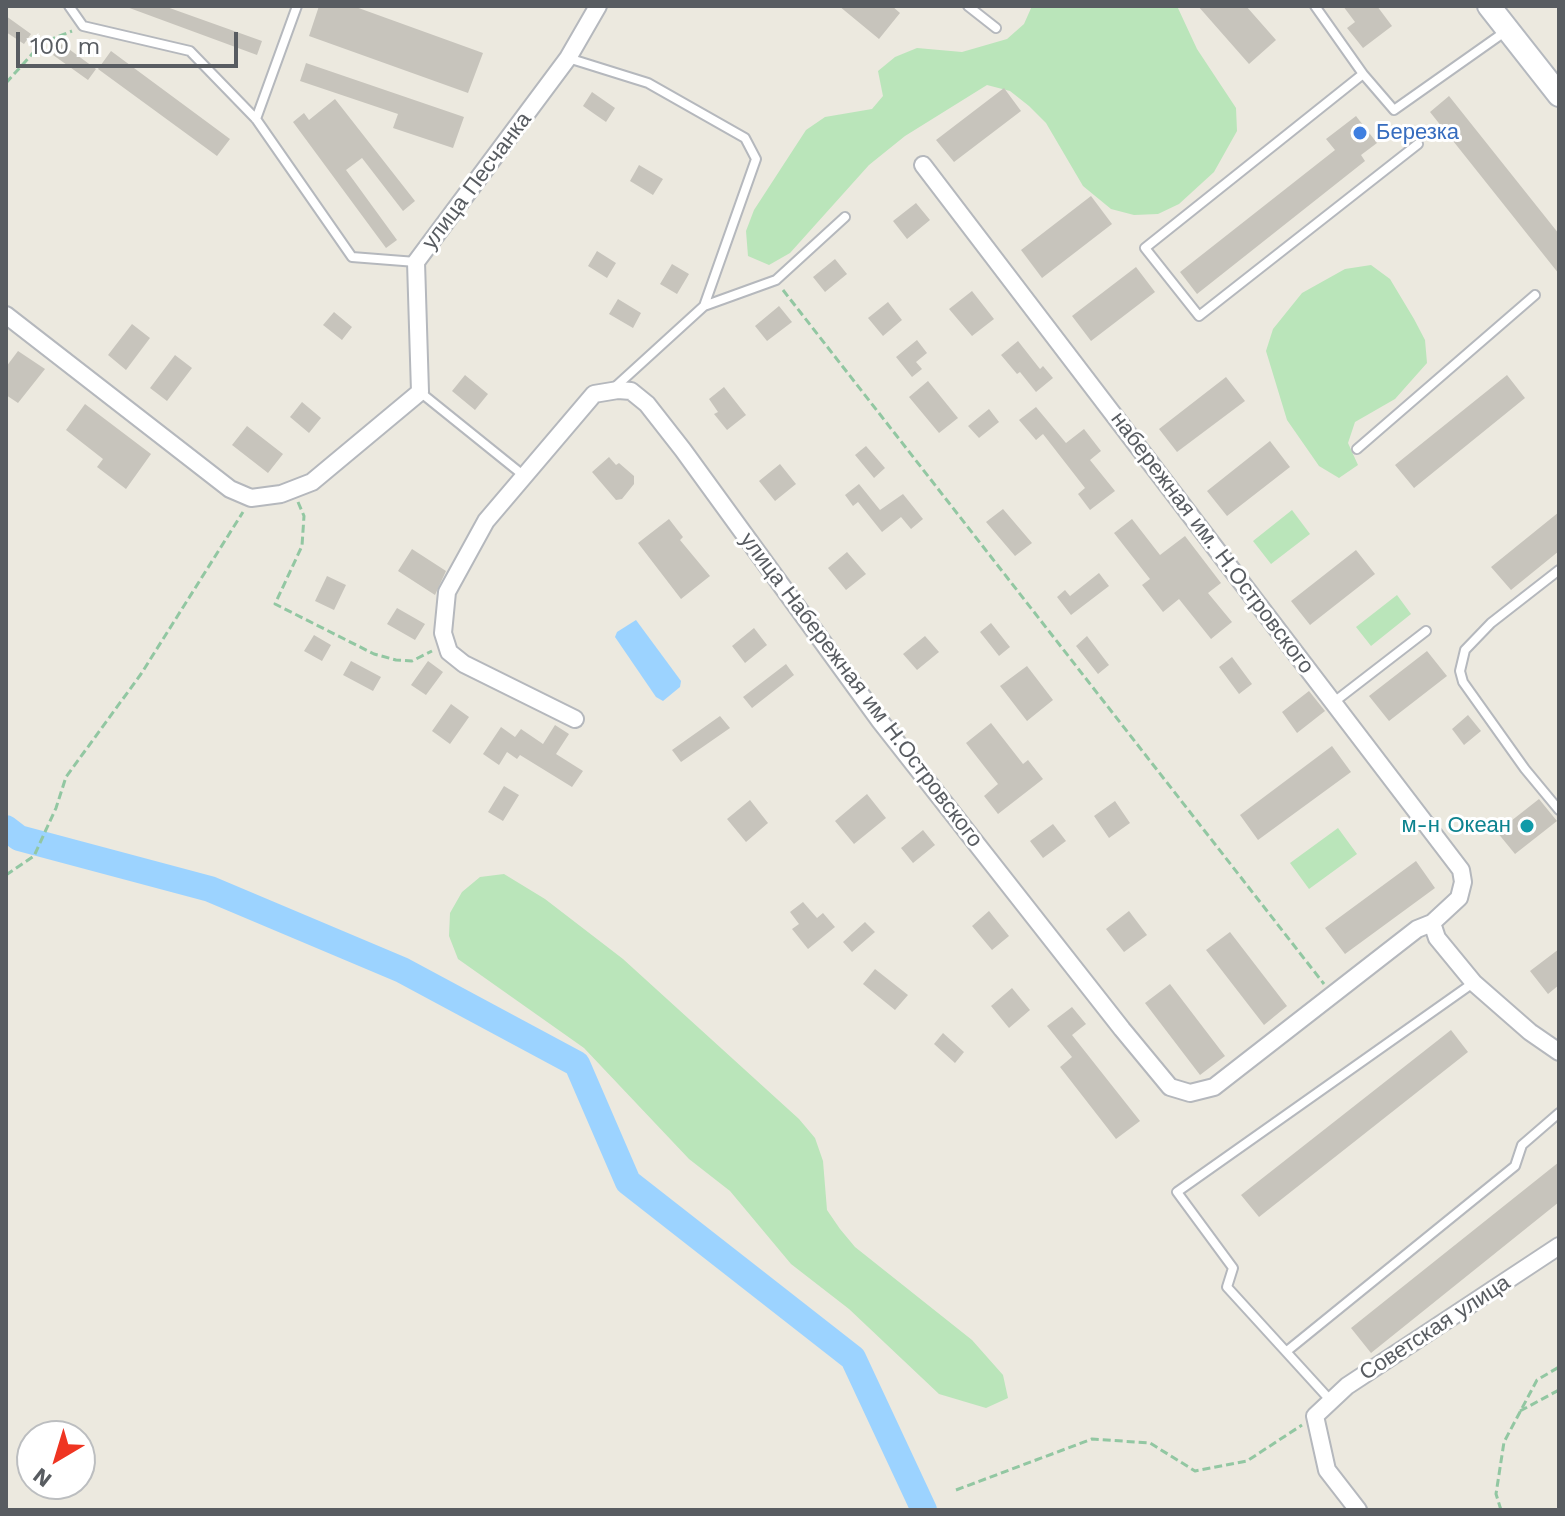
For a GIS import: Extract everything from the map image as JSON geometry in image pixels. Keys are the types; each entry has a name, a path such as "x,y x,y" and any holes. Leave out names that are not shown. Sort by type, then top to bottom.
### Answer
{"street":[{"name":"улица Песчанка","path":"420,392 416,262 568,58 598,6"},
{"path":"1489,6 1559,95"},
{"name":"набережная им. Н.Островского","path":"923,165 1461,870 1463,882 1459,898 1432,923 1417,929 1214,1087 1190,1093"},
{"path":"6,315 230,489 251,498 312,482 420,392"},
{"path":"575,719 464,664 449,652 443,633 447,592 486,521 523,475 594,394 610,391"},
{"name":"улица Набережная им Н.Островского","path":"610,391 631,391 647,404 880,721 1122,1029 1170,1087 1190,1093"},
{"path":"1432,923 1437,938 1474,983 1530,1032 1559,1052"},
{"name":"Советская улица","path":"1315,1416 1347,1386 1559,1246"},
{"path":"1315,1416 1327,1470 1358,1510"}],"lane":[{"path":"69,6 83,26 190,51 256,119 352,257 416,262"},
{"path":"256,119 297,6"},
{"path":"968,6 996,28"},
{"path":"1315,6 1363,74 1394,110 1507,31"},
{"path":"568,58 648,83 745,138 756,159 704,306"},
{"path":"1363,74 1145,248 1199,316 1418,144"},
{"path":"610,391 704,306 776,280 845,217"},
{"path":"1357,449 1535,295"},
{"path":"420,392 523,475"},
{"path":"1559,570 1491,623 1465,650 1460,671 1463,682 1525,769 1559,810"},
{"path":"1334,702 1426,631"},
{"path":"1331,1401 1227,1287 1233,1268 1177,1192 1474,983"},
{"path":"1287,1351 1515,1166 1522,1145 1559,1113"}],"path":[{"path":"6,83 42,43 83,26"},
{"path":"776,280 1332,994"},
{"path":"292,489 304,516 302,546 275,604 374,654 396,660 412,661 446,644"},
{"path":"6,875 34,856 66,777 141,674 251,498"},
{"path":"1501,1510 1496,1494 1504,1442 1537,1380 1559,1367"},
{"path":"1520,1411 1559,1390"},
{"path":"956,1490 1092,1439 1150,1443 1195,1471 1247,1461 1315,1416"}],"green space":[{"path":"1032,6 1177,6 1197,49 1236,108 1237,131 1214,172 1179,204 1158,214 1134,215 1111,209 1083,186 1046,123 1029,106 1010,91 987,85 905,136 869,165 790,253 769,265 748,256 746,231 754,210 806,130 825,117 872,109 883,96 878,71 895,57 917,48 962,52 1007,39 1024,24"},
{"path":"1371,265 1390,279 1414,319 1425,340 1427,363 1395,399 1355,422 1348,443 1358,465 1339,478 1319,466 1287,420 1266,351 1273,329 1302,293 1345,269"},
{"path":"1292,510 1310,534 1271,564 1253,541"},
{"path":"1397,595 1411,614 1371,646 1356,627"},
{"path":"1338,828 1357,854 1309,889 1290,863"},
{"path":"504,874 545,899 623,959 799,1119 815,1138 823,1161 827,1210 840,1229 855,1247 972,1340 1003,1375 1008,1398 986,1408 939,1394 849,1309 791,1264 730,1191 689,1159 584,1048 458,959 449,936 450,913 462,892 480,877"}],"water":[{"path":"636,620 681,681 680,687 663,701 656,697 615,637 617,632"}],"building":[{"path":"124,6 164,6 262,41 257,55"},
{"path":"319,6 353,6 483,53 468,93 309,36"},
{"path":"839,6 892,6 900,13 879,39"},
{"path":"1198,6 1246,6 1276,40 1249,64"},
{"path":"1343,6 1377,6 1392,26 1363,48 1347,28 1355,22"},
{"path":"6,16 31,34 24,44 6,32"},
{"path":"62,44 96,69 88,80 53,55"},
{"path":"111,51 230,139 217,156 98,69"},
{"path":"306,63 464,117 453,148 393,128 398,114 300,81"},
{"path":"1004,88 1021,111 954,162 936,140"},
{"path":"592,92 615,108 606,122 583,106"},
{"path":"1449,96 1559,234 1559,274 1430,112"},
{"path":"335,99 415,201 403,211 362,158 346,170 397,240 386,248 293,122 304,113 309,120"},
{"path":"1356,116 1377,143 1361,155 1365,161 1197,294 1180,272 1335,150 1326,139"},
{"path":"639,165 663,179 653,195 630,181"},
{"path":"1091,196 1112,224 1042,278 1021,250"},
{"path":"916,203 930,220 907,239 893,221"},
{"path":"597,251 616,263 607,278 588,266"},
{"path":"835,259 847,274 825,292 813,277"},
{"path":"672,264 689,274 677,294 660,284"},
{"path":"1136,267 1155,292 1091,341 1072,316"},
{"path":"972,291 994,319 972,336 949,309"},
{"path":"618,299 641,313 633,328 609,314"},
{"path":"888,302 902,320 883,336 868,318"},
{"path":"779,306 792,322 767,341 755,326"},
{"path":"334,312 352,327 342,340 323,325"},
{"path":"132,324 150,338 126,370 108,355"},
{"path":"917,340 927,353 916,362 922,369 912,377 896,357"},
{"path":"1018,341 1040,369 1043,366 1053,378 1036,392 1001,355"},
{"path":"18,351 45,369 18,403 6,395 6,367"},
{"path":"175,355 192,368 167,401 150,388"},
{"path":"465,375 488,394 475,410 452,391"},
{"path":"1507,375 1525,398 1414,488 1395,465"},
{"path":"1226,377 1245,401 1177,452 1159,429"},
{"path":"928,381 958,418 939,433 909,397"},
{"path":"724,387 746,415 727,430 714,414 718,412 709,399"},
{"path":"302,402 321,418 309,433 290,417"},
{"path":"85,404 151,454 126,489 97,467 103,459 66,430"},
{"path":"1036,407 1066,443 1084,429 1101,451 1090,460 1115,491 1090,510 1078,494 1085,488 1043,434 1036,440 1019,420"},
{"path":"989,409 999,422 979,438 968,426"},
{"path":"247,426 283,454 268,473 232,445"},
{"path":"1270,441 1290,467 1227,516 1207,491"},
{"path":"866,446 885,468 874,478 855,455"},
{"path":"609,457 634,476 634,484 622,499 616,500 592,472"},
{"path":"780,464 796,484 775,501 759,481"},
{"path":"859,484 880,510 903,494 923,519 911,529 901,517 882,532 858,502 853,506 845,495"},
{"path":"1003,509 1032,543 1015,556 986,522"},
{"path":"1559,512 1559,551 1511,590 1491,567"},
{"path":"669,519 683,537 680,540 710,576 681,599 638,543"},
{"path":"1132,519 1160,555 1185,536 1221,583 1208,593 1232,622 1211,639 1179,599 1163,612 1142,585 1150,579 1114,533"},
{"path":"412,549 446,571 435,595 398,571"},
{"path":"1356,550 1375,574 1310,625 1291,601"},
{"path":"847,552 866,574 846,590 828,568"},
{"path":"1099,573 1109,586 1071,615 1057,597 1065,590 1070,596"},
{"path":"327,576 346,585 334,610 315,601"},
{"path":"397,608 425,624 415,640 387,624"},
{"path":"991,623 1010,647 999,656 980,632"},
{"path":"754,628 767,645 745,663 732,646"},
{"path":"314,635 331,645 322,661 304,651"},
{"path":"925,636 939,652 917,670 903,654"},
{"path":"1087,636 1109,665 1098,674 1076,646"},
{"path":"1427,651 1447,676 1389,721 1369,696"},
{"path":"1232,657 1252,684 1239,694 1219,667"},
{"path":"351,661 381,677 373,691 343,675"},
{"path":"428,661 443,672 426,695 411,685"},
{"path":"786,664 794,675 752,708 743,697"},
{"path":"1027,666 1053,700 1027,721 1000,686"},
{"path":"1309,691 1325,711 1297,733 1282,712"},
{"path":"451,704 469,717 450,744 432,731"},
{"path":"1468,715 1481,731 1464,745 1452,729"},
{"path":"720,716 730,728 681,762 672,750"},
{"path":"991,723 1023,764 1028,760 1043,779 998,814 984,796 998,784 966,743"},
{"path":"555,725 569,734 556,754 583,771 572,787 520,755 517,759 507,752 499,765 483,754 501,727 515,737 521,729 543,744"},
{"path":"1332,746 1351,772 1258,840 1240,815"},
{"path":"504,786 519,795 503,821 488,812"},
{"path":"867,794 886,818 854,844 835,821"},
{"name":"м-н Океан","path":"1539,799 1557,821 1515,854 1497,832"},
{"path":"750,800 768,823 746,842 727,819"},
{"path":"1115,801 1130,823 1109,838 1094,816"},
{"path":"1053,824 1066,841 1043,858 1030,841"},
{"path":"923,830 935,845 913,863 901,848"},
{"path":"1416,861 1435,888 1345,954 1325,928"},
{"path":"803,902 817,918 823,913 835,927 808,949 792,929 799,924 790,912"},
{"path":"989,911 1009,936 992,950 972,926"},
{"path":"1129,911 1147,935 1124,952 1106,929"},
{"path":"865,922 875,932 852,952 843,942"},
{"path":"1230,932 1287,1006 1264,1025 1206,950"},
{"path":"1559,949 1559,985 1548,994 1530,971"},
{"path":"875,969 908,995 895,1010 863,984"},
{"path":"1170,984 1225,1056 1200,1075 1145,1003"},
{"path":"1012,988 1030,1010 1009,1028 991,1006"},
{"path":"1072,1007 1086,1024 1072,1035 1140,1121 1116,1139 1060,1067 1072,1057 1047,1026"},
{"path":"1451,1030 1468,1052 1259,1217 1241,1195"},
{"path":"943,1033 964,1052 955,1063 934,1044"},
{"path":"1559,1162 1559,1202 1371,1353 1351,1328"}],"waterway":[{"path":"6,828 19,838 210,889 402,970 577,1064 628,1182 853,1358 924,1510"}],"place":[{"name":"Березка","path":"1360,133"},
{"name":"м-н Океан","path":"1527,826"}]}
